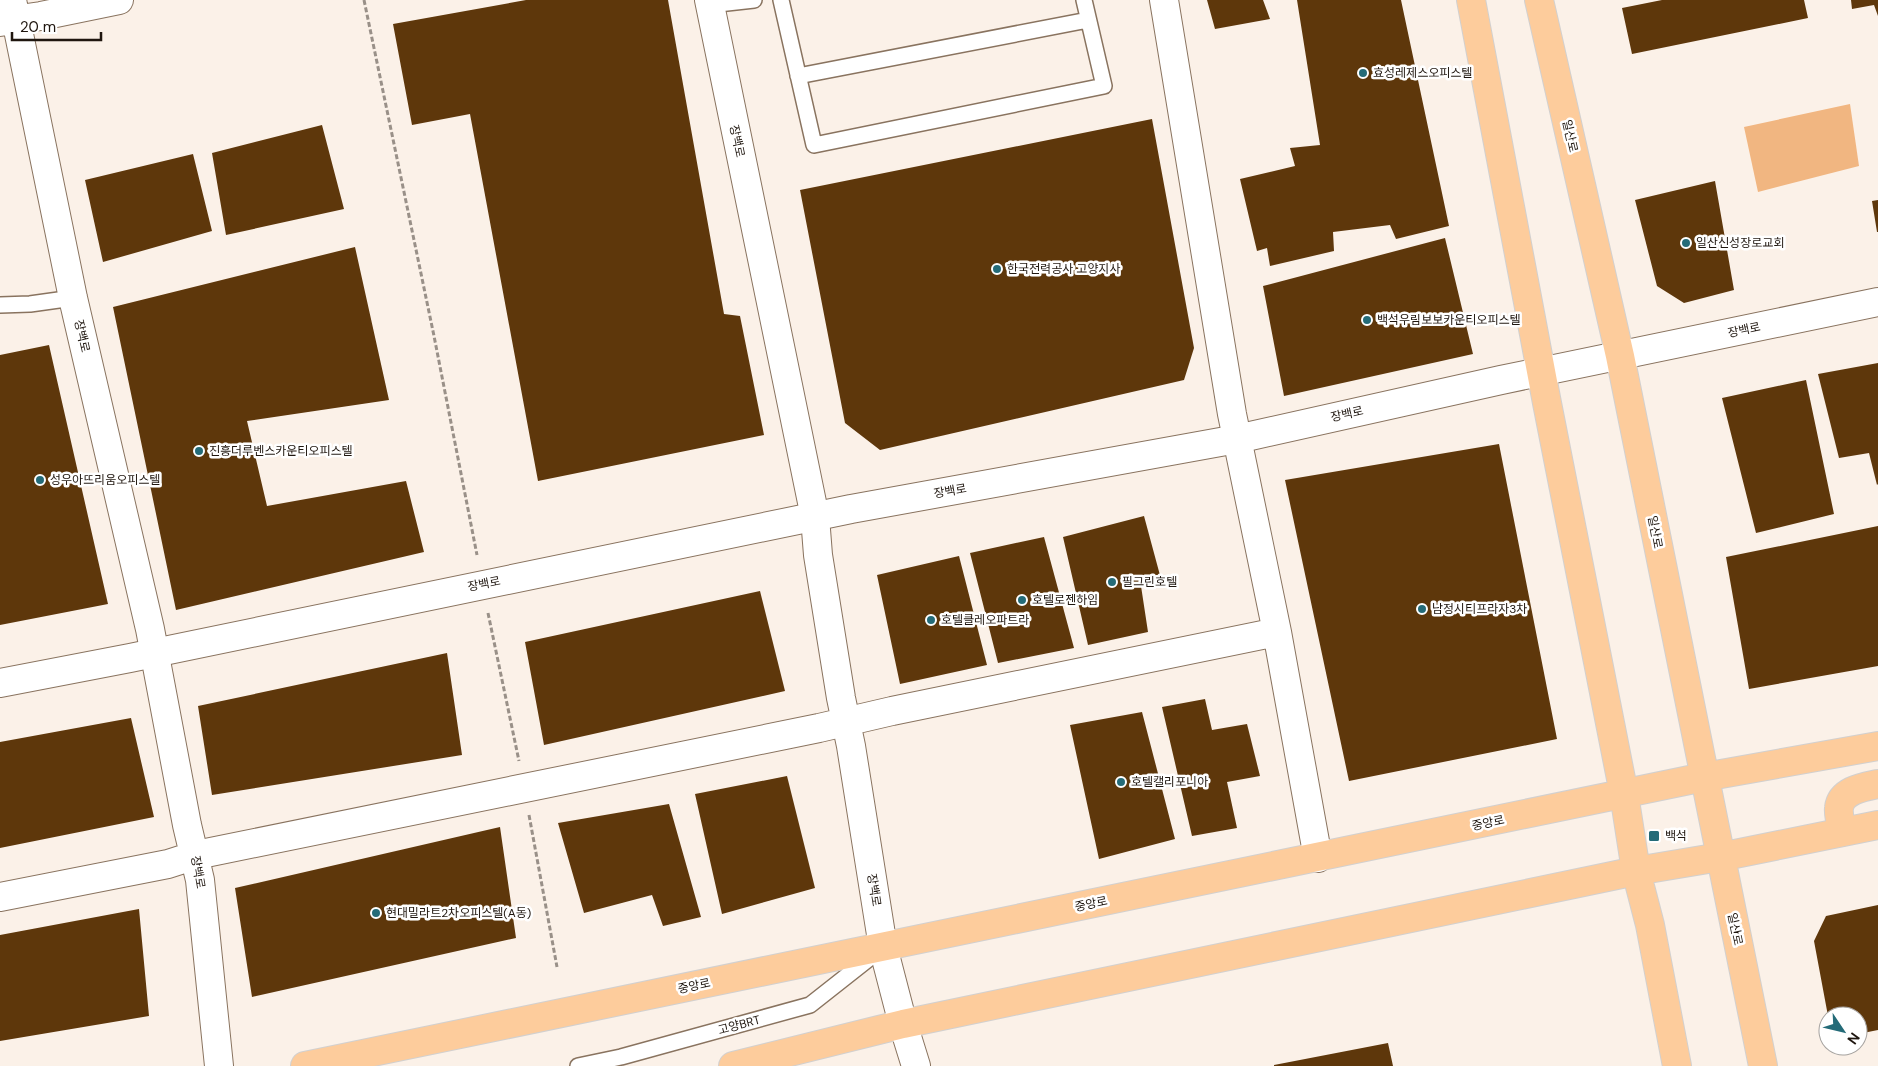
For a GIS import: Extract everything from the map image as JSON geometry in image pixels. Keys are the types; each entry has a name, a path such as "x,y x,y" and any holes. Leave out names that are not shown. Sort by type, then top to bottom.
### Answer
{"main road":[{"path":"1470,0 1624,794 1636,871 1650,925 1677,1066"},
{"name":"일산로","path":"1539,0 1620,356 1763,1066"},
{"name":"중앙로","path":"305,1066 1704,777 1878,746"},
{"path":"1842,832 1838,808 1842,798 1856,789 1878,784"},
{"path":"733,1066 903,1024 1636,871 1720,857 1878,825"}],"street":[{"path":"9,14 41,16 119,0"},
{"path":"1164,0 1237,438 1277,632 1318,858"},
{"name":"장백로","path":"709,2 815,517 818,555 883,947 916,1066"},
{"name":"장백로","path":"9,14 23,50 73,298 154,652 183,806 196,855 219,1066"},
{"name":"장백로","path":"0,683 815,517 1237,438 1878,302"},
{"path":"0,897 168,864 196,855 846,723 892,711 1277,632"}],"lane":[{"path":"709,2 754,0"},
{"path":"781,0 814,145 1104,86 1084,0"},
{"path":"798,76 1088,20"},
{"path":"0,305 30,304 73,298"},
{"name":"고양BRT","path":"578,1066 621,1058 810,1005 883,947"}],"path":[{"path":"364,0 434,336 477,555"},
{"path":"488,613 520,769"},
{"path":"528,809 557,966"}],"shaded area":[{"path":"1850,104 1859,166 1758,192 1744,127"}],"building":[{"path":"526,0 668,0 724,314 740,316 764,435 538,481 470,114 412,125 393,24"},
{"path":"1207,0 1263,0 1270,19 1215,29"},
{"name":"효성레제스오피스텔","path":"1297,0 1401,0 1449,226 1396,239 1390,225 1333,232 1334,251 1270,266 1267,248 1257,251 1240,179 1295,166 1290,148 1320,145"},
{"path":"1662,0 1804,0 1808,18 1632,54 1622,8"},
{"path":"1851,0 1878,0 1878,16 1874,5 1852,9"},
{"name":"한국전력공사 고양지사","path":"1152,119 1194,348 1184,380 880,450 845,423 800,190"},
{"path":"322,125 344,209 226,235 212,153"},
{"path":"193,154 212,231 103,262 85,180"},
{"name":"일산신성장로교회","path":"1715,181 1734,290 1684,303 1657,286 1635,200"},
{"path":"1878,200 1878,232 1877,232 1872,201"},
{"name":"백석우림보보카운티오피스텔","path":"1445,238 1473,354 1284,396 1263,286"},
{"name":"진흥더루벤스카운티오피스텔","path":"355,247 389,400 247,421 267,506 406,481 424,552 176,610 113,307"},
{"name":"성우아뜨리움오피스텔","path":"49,345 108,604 0,625 0,355"},
{"path":"1878,363 1877,485 1869,453 1839,458 1818,374"},
{"path":"1806,380 1834,514 1756,533 1722,398"},
{"name":"남정시티프라자3차","path":"1499,444 1557,739 1349,781 1285,480"},
{"name":"필그린호텔","path":"1144,516 1161,579 1141,586 1148,632 1088,645 1063,537"},
{"path":"1878,526 1878,666 1749,689 1726,557"},
{"name":"호텔로젠하임","path":"1044,537 1074,648 998,663 970,553"},
{"name":"호텔클레오파트라","path":"959,556 987,665 900,684 877,575"},
{"path":"760,591 785,691 544,745 525,642"},
{"path":"447,653 462,755 212,795 198,706"},
{"path":"1205,699 1212,730 1247,724 1260,776 1227,782 1237,828 1192,836 1162,707"},
{"name":"호텔캘리포니아","path":"1142,712 1175,839 1099,859 1070,725"},
{"path":"131,718 154,817 0,848 0,742"},
{"path":"787,776 815,888 722,914 695,794"},
{"path":"669,804 701,917 663,926 652,895 584,913 558,823"},
{"name":"현대밀라트2차오피스텔(A동)","path":"500,827 516,938 252,997 235,888"},
{"path":"1878,905 1878,1030 1868,1032 1868,1006 1826,1006 1814,941 1826,916"},
{"path":"139,909 149,1016 0,1041 0,935"},
{"path":"1388,1043 1393,1066 1274,1066 1274,1065"}],"place":[{"name":"효성레제스오피스텔","path":"1363,73"},
{"name":"일산신성장로교회","path":"1686,243"},
{"name":"한국전력공사 고양지사","path":"997,269"},
{"name":"백석우림보보카운티오피스텔","path":"1367,320"},
{"name":"진흥더루벤스카운티오피스텔","path":"199,451"},
{"name":"성우아뜨리움오피스텔","path":"40,480"},
{"name":"필그린호텔","path":"1112,582"},
{"name":"호텔로젠하임","path":"1022,600"},
{"name":"남정시티프라자3차","path":"1422,609"},
{"name":"호텔클레오파트라","path":"931,620"},
{"name":"호텔캘리포니아","path":"1121,782"},
{"name":"백석","path":"1654,836"},
{"name":"현대밀라트2차오피스텔(A동)","path":"376,913"}]}
